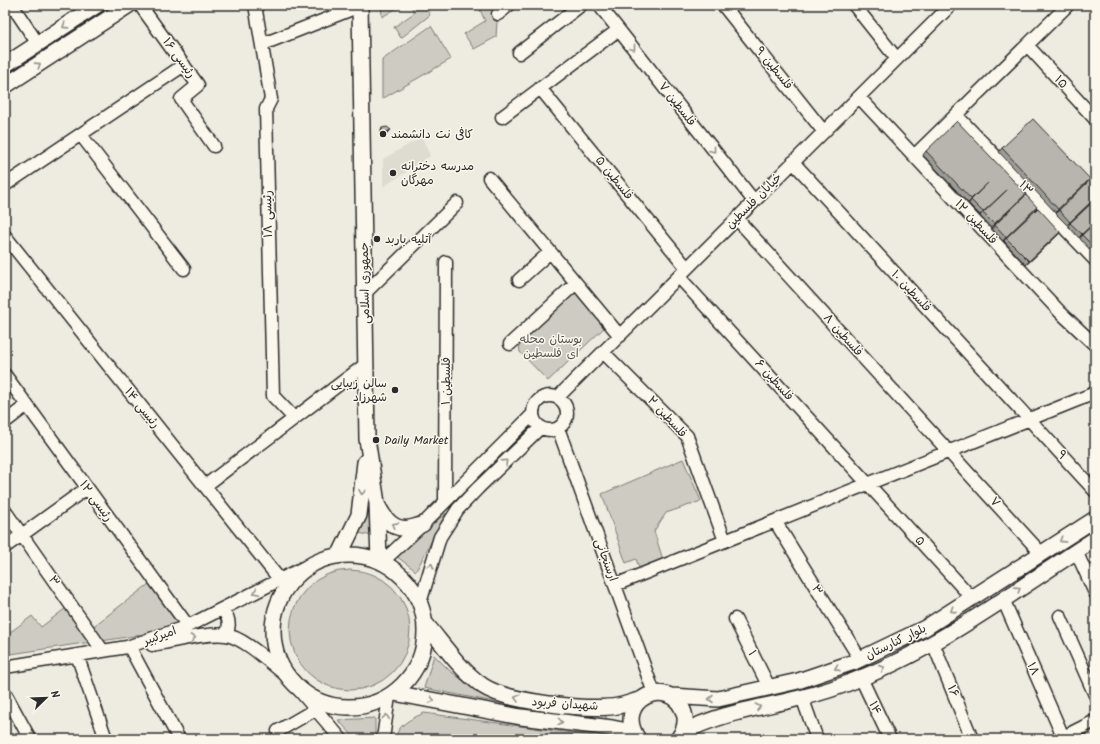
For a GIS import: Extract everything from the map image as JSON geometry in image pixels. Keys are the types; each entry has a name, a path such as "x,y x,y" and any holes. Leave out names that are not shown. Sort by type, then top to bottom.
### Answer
{"main road":[{"path":"5,86 129,5"},
{"path":"5,65 93,6"},
{"name":"جمهوری اسلامی","path":"360,6 367,439 377,503 381,561"},
{"path":"340,554 359,515 367,439"},
{"path":"377,503 385,519 397,528 411,529 423,524"},
{"name":"بلوار کنارستان","path":"654,693 663,693 671,696 718,699 798,681 860,659 924,628 1095,519"},
{"name":"بلوار کنارستان","path":"680,736 701,723 722,716 802,697 861,678 933,643 1095,539"},
{"path":"340,554 360,555 381,561 397,571 410,586 420,603 425,623 424,643 419,662 408,679 392,694 376,703 357,707 337,707 318,701 300,691 287,676 277,658 272,639 273,619 278,600 289,582 303,568 321,559 340,554"},
{"name":"شهيدان فربود","path":"425,623 468,673 484,686 504,695 533,703 617,706 639,700 646,695 654,693"},
{"name":"شهيدان فربود","path":"392,694 521,717 612,728 636,736"},
{"path":"671,696 678,701 685,717 680,736"},
{"path":"636,736 631,724 631,715 639,700"}],"street":[{"path":"12,5 38,44"},
{"name":"رئیسی ۱۶","path":"140,5 198,85 180,99 214,146"},
{"name":"رئیسی ۱۸","path":"255,5 263,44 271,99 266,109 273,396 294,418"},
{"path":"498,14 509,5"},
{"path":"519,53 581,5"},
{"name":"فلسطین ۹","path":"723,5 824,132"},
{"path":"854,5 897,59"},
{"name":"خیابان فلسطین","path":"558,398 951,5"},
{"path":"914,156 1068,5"},
{"path":"263,44 360,6"},
{"name":"فلسطین ۷","path":"599,6 754,202"},
{"path":"502,117 618,30"},
{"name":"۱۵","path":"1026,46 1095,119"},
{"path":"5,185 184,65"},
{"name":"فلسطین ۵","path":"540,88 683,272"},
{"name":"فلسطین ۱۲","path":"859,97 1060,312 1095,345"},
{"name":"۱۳","path":"956,115 1095,260"},
{"path":"81,135 184,269"},
{"name":"فلسطین ۱۰","path":"793,162 1030,419"},
{"path":"489,178 620,336"},
{"path":"365,293 457,203"},
{"name":"فلسطین ۸","path":"737,219 949,451"},
{"name":"رئیسی ۱۴","path":"5,236 280,580"},
{"path":"519,280 550,252"},
{"name":"فلسطین ۱","path":"445,501 446,262"},
{"name":"فلسطین ۶","path":"683,272 869,484"},
{"path":"510,344 576,284"},
{"name":"فلسطین ۲","path":"603,352 687,436 725,541"},
{"path":"205,486 366,364"},
{"name":"رئیسی ۱۲","path":"5,375 188,626"},
{"path":"615,585 1095,393"},
{"path":"551,395 558,398 564,402 567,409 567,416 564,423 553,430 541,428 537,424 533,414 533,407 537,401 544,396 551,395"},
{"path":"5,422 27,405"},
{"path":"381,561 423,524 533,414"},
{"name":"۹","path":"1030,419 1095,491"},
{"path":"420,603 440,537 458,509 541,428"},
{"name":"ارسنجانی","path":"558,428 654,693"},
{"name":"۷","path":"949,451 1042,553"},
{"name":"۵","path":"869,484 972,598"},
{"path":"5,547 87,488"},
{"name":"۳","path":"5,511 23,534 103,651"},
{"name":"۳","path":"775,521 860,659"},
{"path":"1076,551 1095,594"},
{"name":"امیرکبیر","path":"7,663 129,648 188,626 303,568"},
{"name":"۱۸","path":"1003,598 1064,738"},
{"path":"222,609 226,613 229,624 226,635"},
{"path":"1060,616 1095,695"},
{"name":"۱","path":"735,619 769,687"},
{"path":"179,739 129,648 202,636 226,635 245,644 287,676"},
{"name":"۱۶","path":"933,643 972,739"},
{"path":"77,655 106,739"},
{"name":"۱۴","path":"861,678 890,739"},
{"path":"300,691 341,739"},
{"path":"5,693 30,739"},
{"path":"384,739 392,694"},
{"path":"802,697 817,739"},
{"path":"278,731 316,709"},
{"path":"1064,738 1095,721"}],"shaded area":[{"name":"مدرسه دخترانه مهرگان","path":"422,137 430,156 383,187 383,159"}],"green space":[{"path":"381,5 402,5 382,17"},
{"path":"411,5 425,5 430,15 401,38 394,27 414,13"},
{"path":"478,5 498,5 496,37 474,49 464,34 485,21"},
{"path":"431,26 451,59 382,99 382,60"},
{"name":"بوستان محله ای فلسطین","path":"576,291 605,327 548,381 520,352 519,343"},
{"path":"683,459 701,501 666,513 654,531 663,560 640,570 636,559 626,563 602,494"},
{"path":"370,496 372,536 359,533"},
{"path":"446,513 416,571 396,556"},
{"path":"350,570 373,574 393,587 406,607 410,630 406,653 393,673 373,686 350,690 327,686 307,673 294,653 290,630 294,607 307,587 327,574"},
{"path":"149,584 178,624 141,635 101,641 91,628"},
{"path":"66,608 91,642 11,654 5,646 5,636 32,616 41,627"},
{"path":"434,655 449,670 478,692 540,706 606,716 607,721 539,711 424,688"},
{"path":"424,713 615,739 396,739 402,726"},
{"path":"375,718 375,739 356,739 338,720"},
{"path":"1095,726 1095,739 1070,739"}],"building":[{"path":"1033,119 1090,179 1058,209 1002,148"},
{"path":"957,121 1026,194 994,224 983,213 1008,189 983,212 971,200 988,183 971,199 926,151"},
{"name":"کافی نت دانشمند","path":"387,127 391,130 382,134 382,128"},
{"path":"1090,180 1095,185 1095,198 1070,222 1059,210"},
{"path":"1026,195 1037,207 1006,237 995,225"},
{"path":"1095,200 1095,222 1082,234 1070,223"},
{"path":"1038,208 1060,232 1029,261 1006,238"},
{"path":"1095,223 1095,248 1082,235"}],"place":[{"name":"کافی نت دانشمند","path":"383,134"},
{"name":"مدرسه دخترانه مهرگان","path":"393,173"},
{"name":"آتلیه باربد","path":"377,239"},
{"name":"سالن زیبایی شهرزاد","path":"395,390"},
{"name":"Daily Market","path":"376,440"}]}
